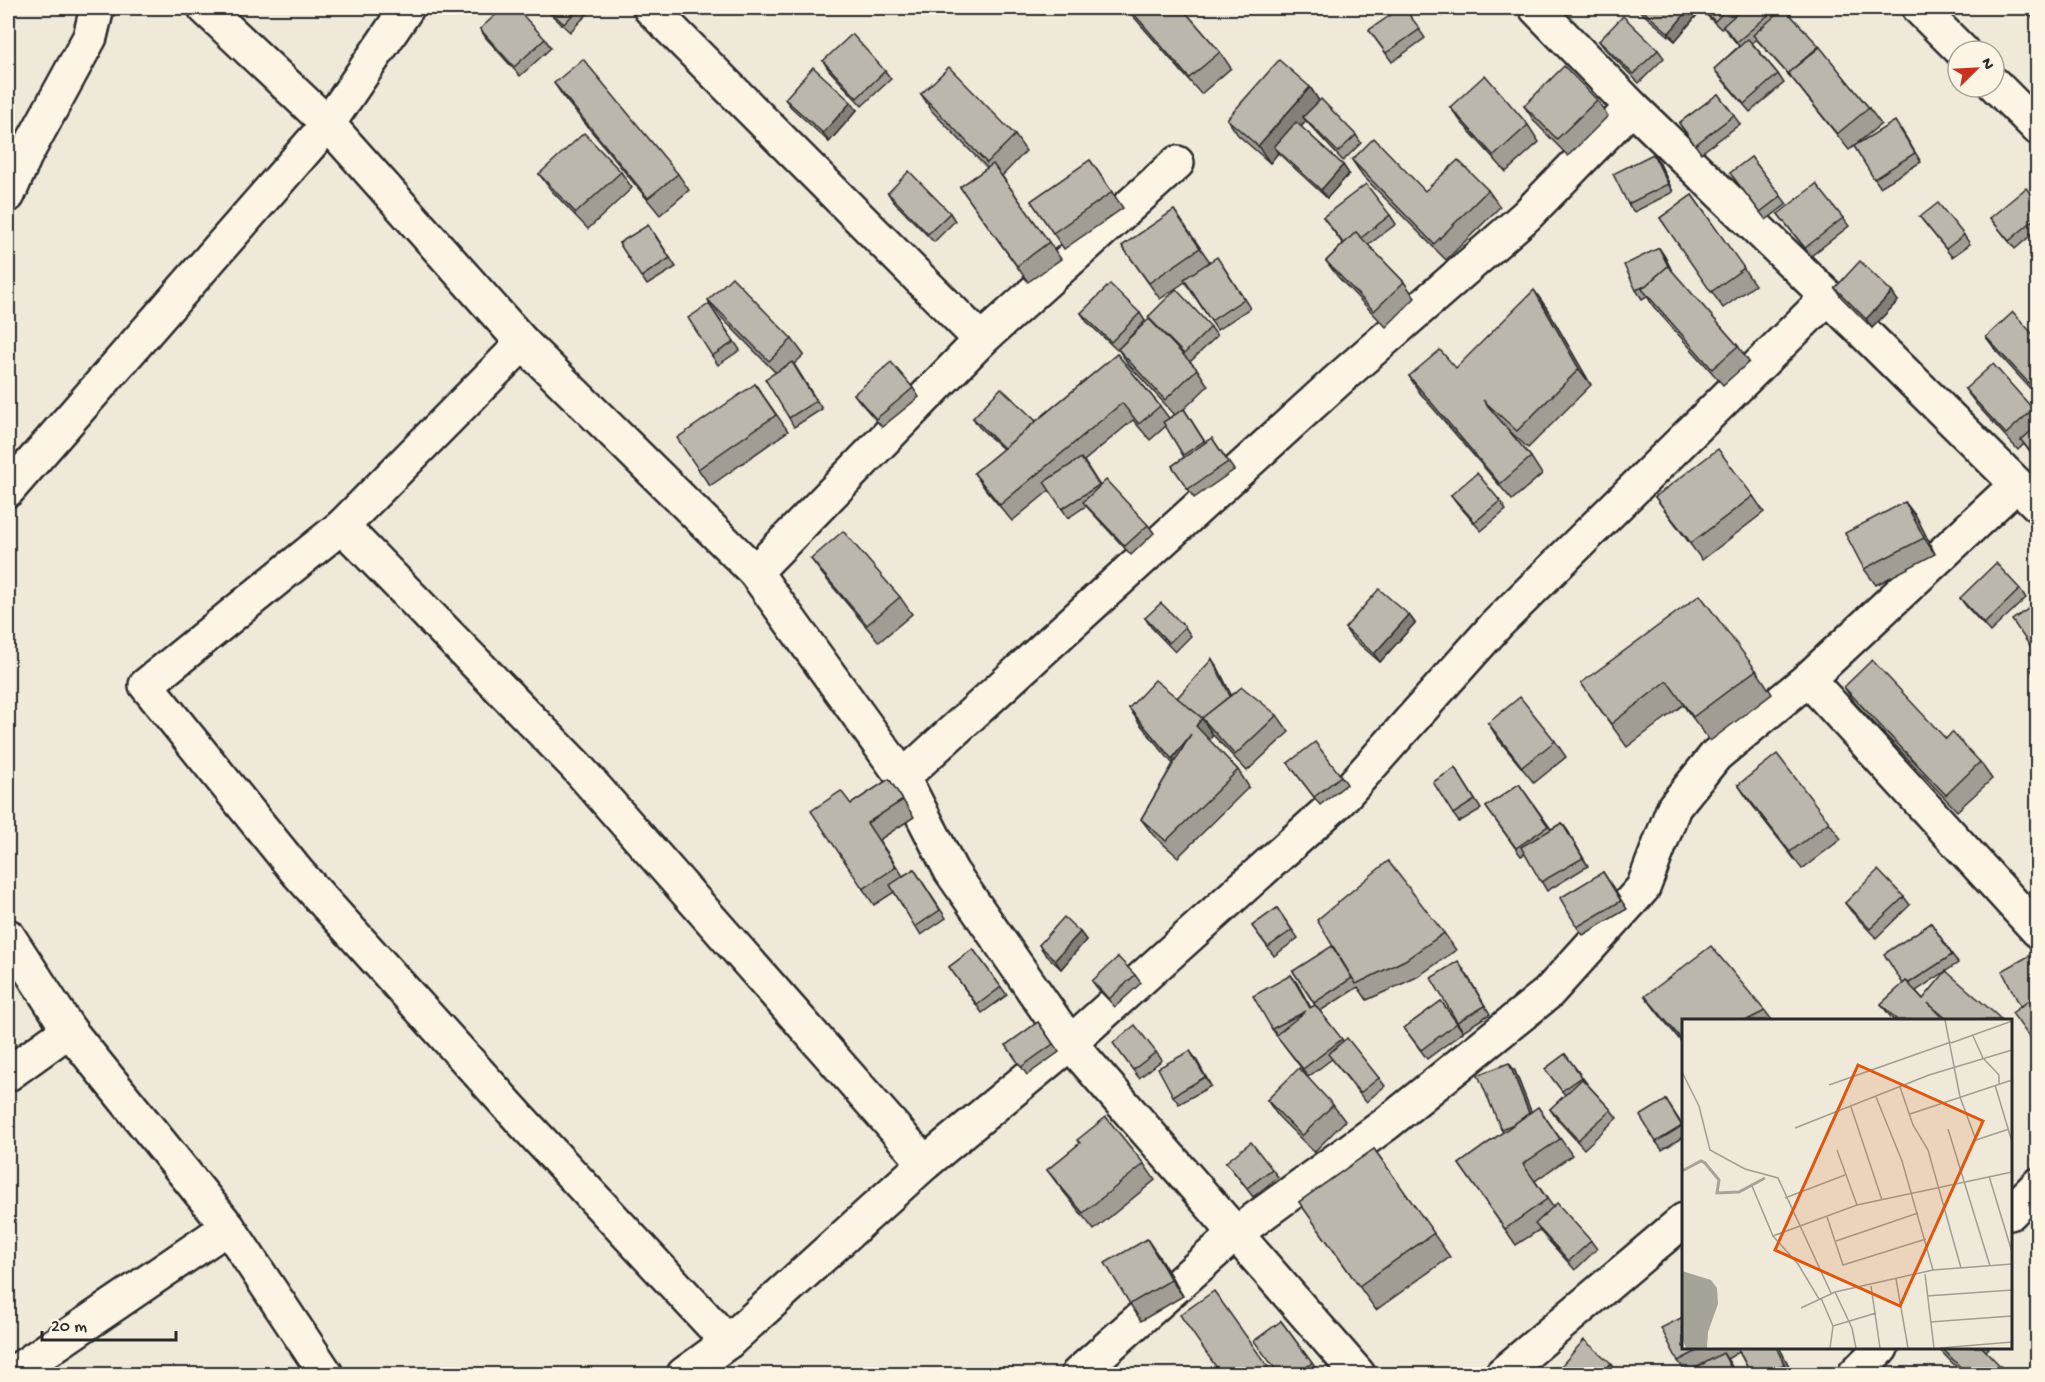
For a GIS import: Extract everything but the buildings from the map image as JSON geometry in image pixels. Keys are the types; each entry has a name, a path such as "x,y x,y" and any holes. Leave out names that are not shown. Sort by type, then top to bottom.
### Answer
{"street":[{"path":"8,195 25,156 90,37 97,8"},
{"path":"205,8 328,124 522,343 755,572 903,777 951,871 1071,1043 1358,1374"},
{"path":"8,490 328,124 407,8"},
{"path":"650,8 981,340"},
{"path":"1078,1374 1236,1233 1386,1124 1548,993 1643,888 1674,807 1716,756 2027,495 1828,297 1632,107 1536,8"},
{"path":"1919,8 1950,39"},
{"path":"2006,96 2037,128"},
{"path":"903,777 1338,380 1526,216 1632,107"},
{"path":"755,572 981,340 1177,163"},
{"path":"684,1374 728,1342 925,1163 1071,1043 1339,801 1497,624 1828,297"},
{"path":"522,343 342,526 146,685 298,873 522,1121 728,1342"},
{"path":"342,526 576,766 925,1163"},
{"path":"1808,680 2037,931"},
{"path":"8,936 69,1030 228,1227 326,1374"},
{"path":"8,1074 69,1030"},
{"path":"2012,1211 2037,1185"},
{"path":"1502,1374 1682,1221"},
{"path":"12,1374 228,1227"},
{"path":"1855,1374 1879,1349"}]}
